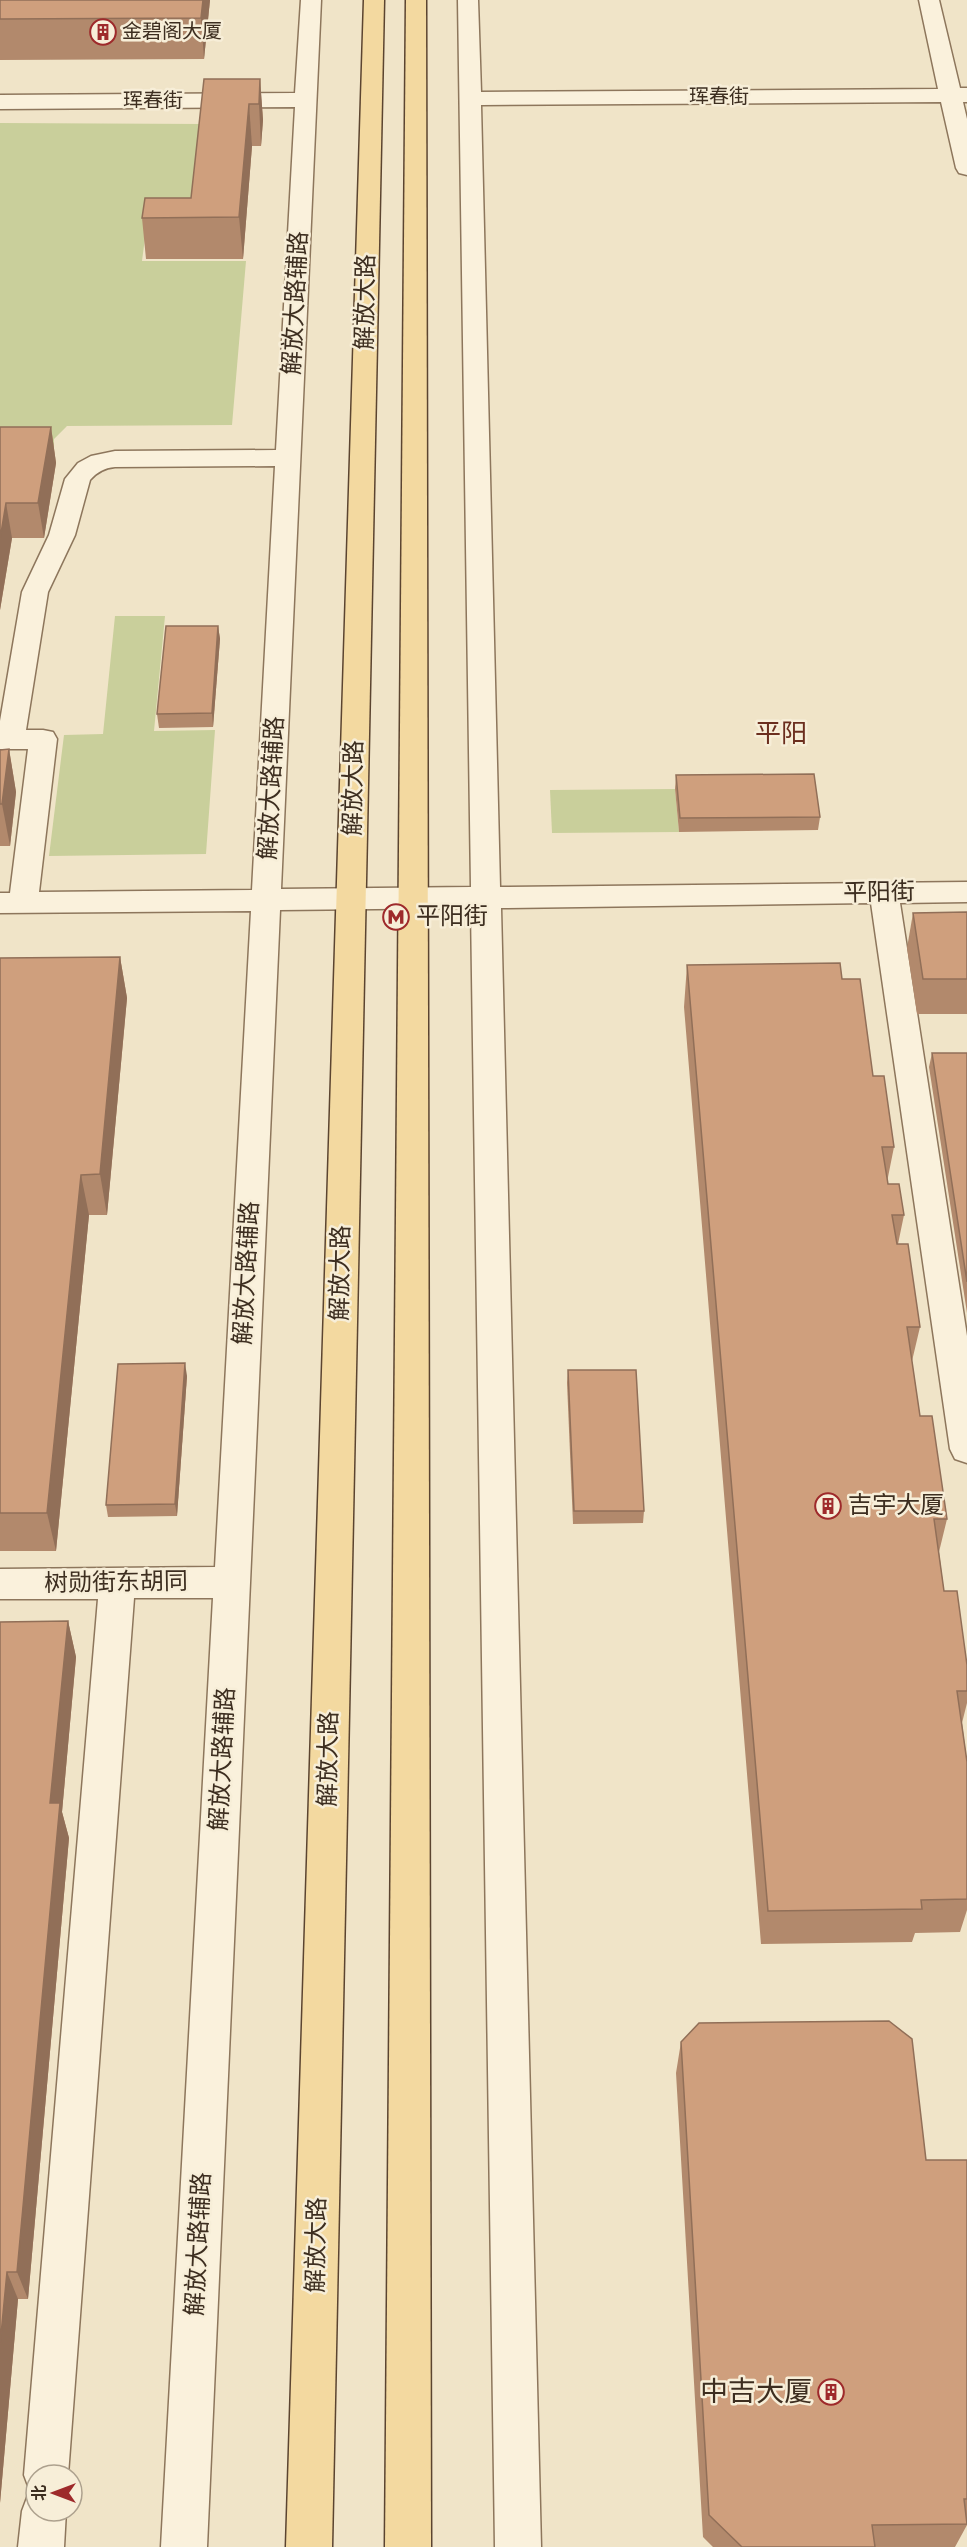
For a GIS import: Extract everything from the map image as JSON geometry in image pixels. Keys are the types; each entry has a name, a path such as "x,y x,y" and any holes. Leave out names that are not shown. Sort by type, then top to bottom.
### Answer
{"main road":[{"name":"解放大路","path":"309,2547 374,0"},
{"name":"解放大路","path":"408,2547 416,0"}],"street":[{"name":"解放大路辅路","path":"184,2547 311,0"},
{"path":"468,0 518,2547"},
{"path":"928,0 959,95 967,168"},
{"name":"珲春街","path":"470,99 959,95"},
{"name":"珲春街","path":"0,102 306,100"},
{"path":"12,903 43,739 6,740 35,592 62,535 78,479 87,468 100,461 115,459 288,458"},
{"path":"884,892 967,1449"},
{"name":"平阳街","path":"12,903 967,892"},
{"name":"树勋街东胡同","path":"0,1584 232,1582"},
{"path":"47,2463 117,1583"},
{"path":"41,2547 43,2523"}],"green space":[{"path":"0,123 203,124 191,237 145,238 142,261 246,261 232,425 67,426 54,439 54,461 0,462"},
{"path":"115,616 165,616 154,731 215,730 206,854 49,856 64,735 103,734"},
{"path":"675,789 679,832 552,833 550,790"}],"building":[{"path":"0,0 203,0 201,18 0,19"},
{"path":"204,79 260,79 259,104 249,104 239,217 142,218 145,198 191,198"},
{"path":"0,427 51,427 38,503 6,503 0,539"},
{"path":"166,626 218,626 212,713 157,714"},
{"path":"9,749 2,804 0,804 0,750"},
{"path":"814,774 820,817 680,818 676,775"},
{"path":"967,912 967,979 923,979 913,913"},
{"path":"120,957 100,1174 81,1175 47,1513 0,1513 0,958"},
{"name":"吉宇大厦","path":"840,963 842,979 860,979 873,1076 884,1076 894,1147 882,1147 888,1184 899,1184 904,1215 892,1215 897,1244 908,1244 920,1327 907,1327 920,1416 932,1416 947,1519 934,1519 944,1591 957,1591 967,1665 967,1691 957,1691 967,1762 967,1899 921,1900 922,1909 768,1911 687,965"},
{"path":"932,1053 967,1053 967,1282"},
{"path":"185,1363 175,1504 106,1505 118,1364"},
{"path":"568,1370 636,1370 644,1511 574,1511"},
{"path":"68,1621 50,1803 60,1803 17,2272 7,2272 0,2345 0,1622"},
{"name":"中吉大厦","path":"889,2021 912,2039 926,2160 967,2160 967,2499 964,2499 967,2524 872,2525 875,2547 742,2547 709,2515 681,2042 699,2023"}],"place":[{"name":"金碧阁大厦","path":"103,32"},
{"name":"平阳街","path":"396,917"},
{"name":"吉宇大厦","path":"828,1506"},
{"name":"中吉大厦","path":"831,2392"}],"district":[{"name":"平阳","path":"781,734"}]}
